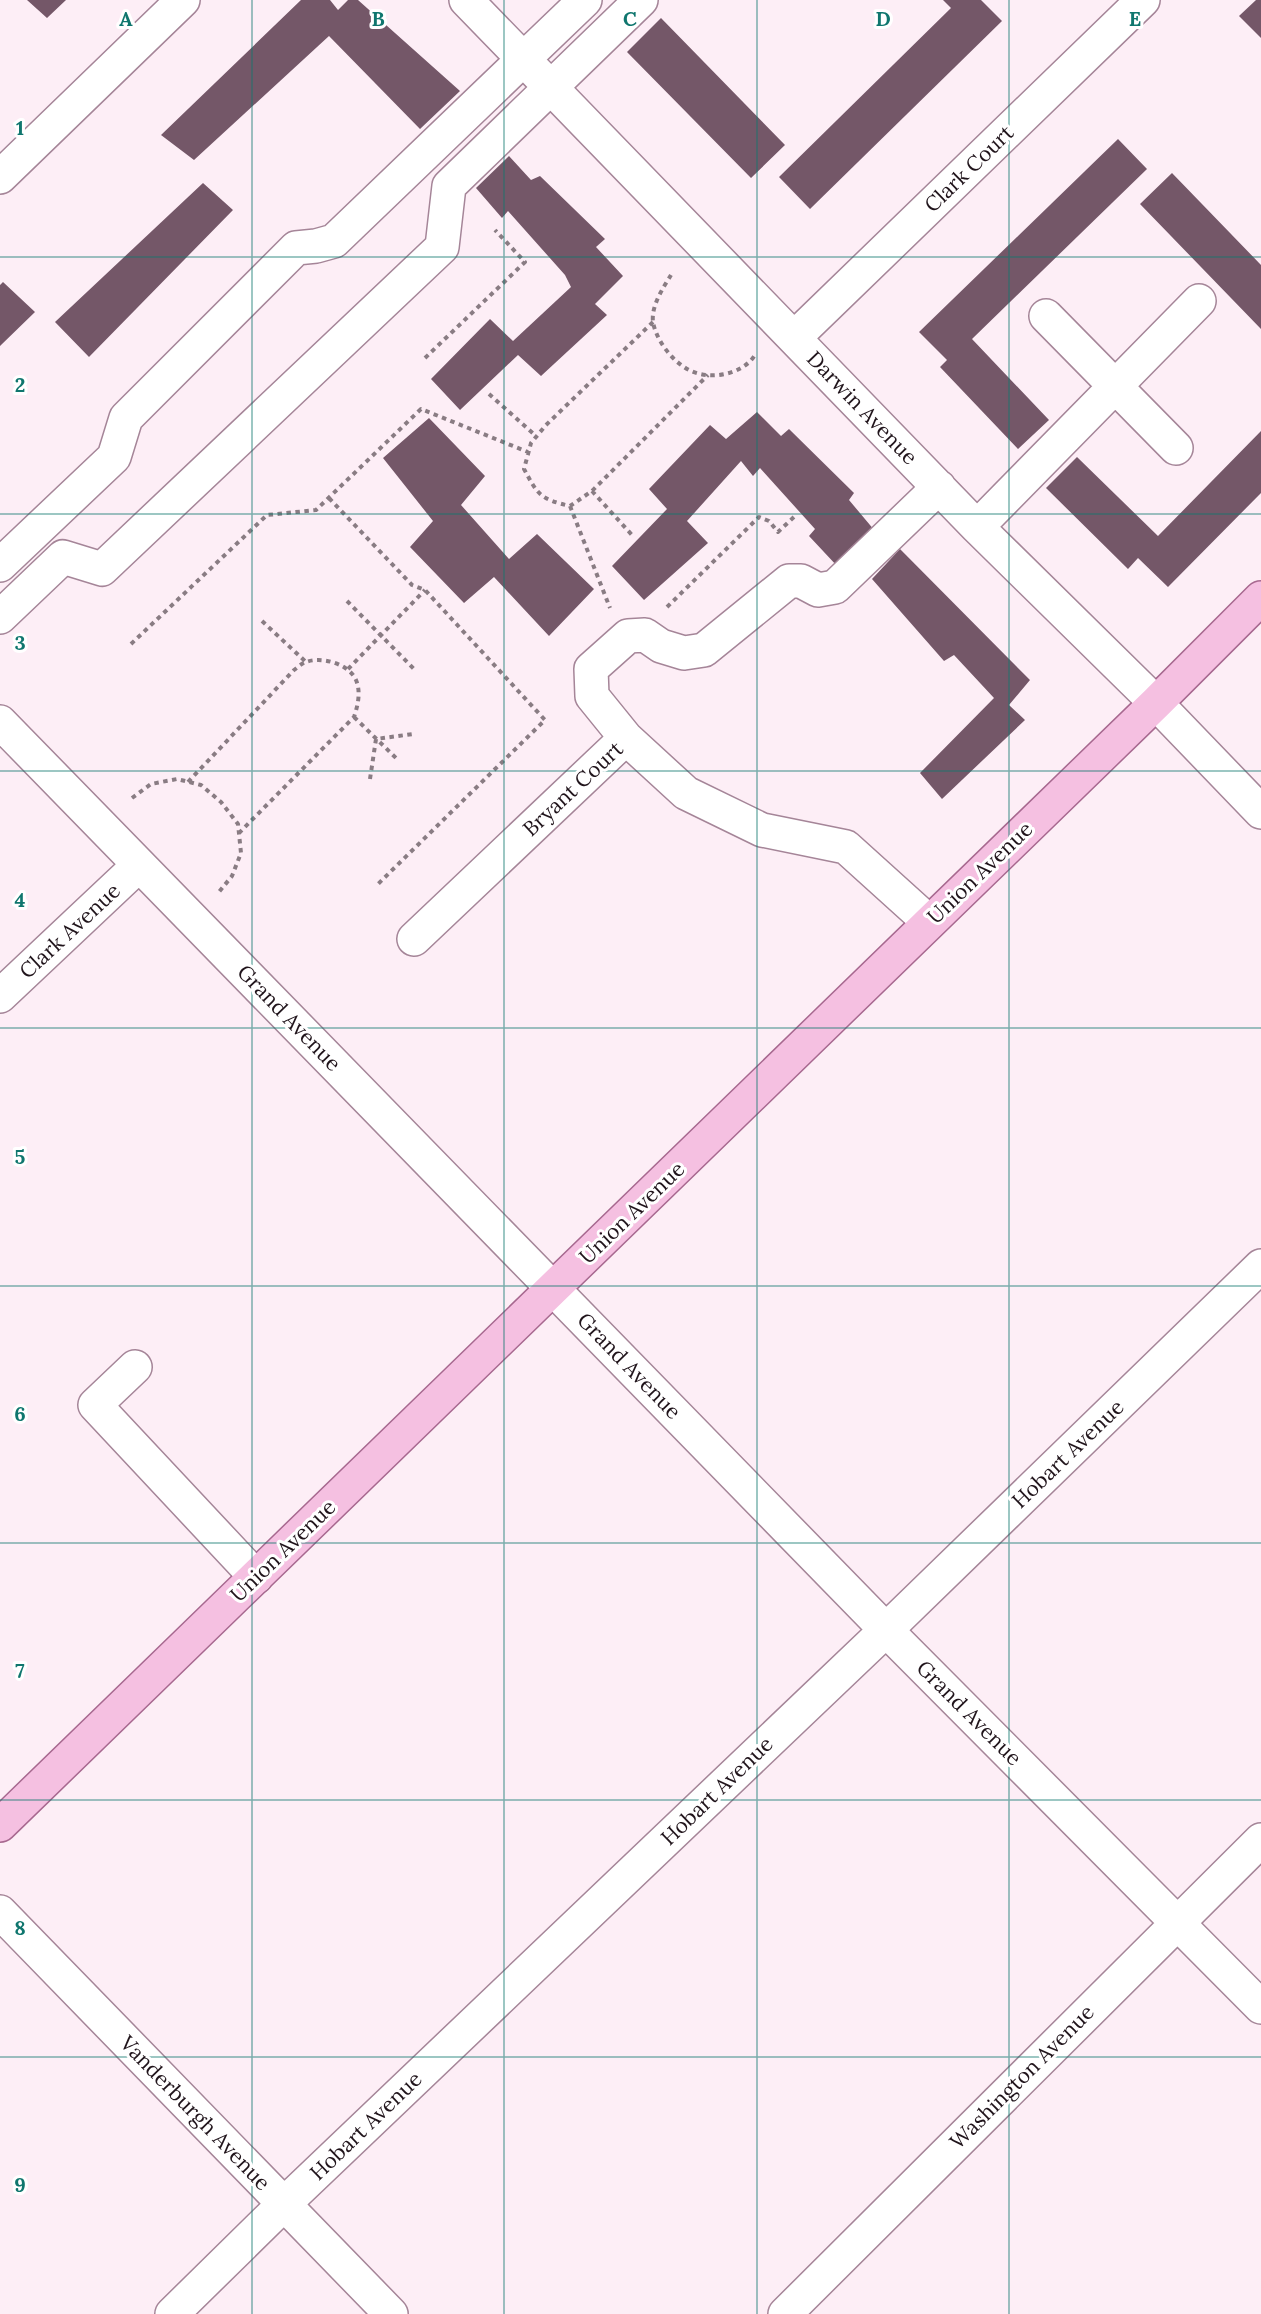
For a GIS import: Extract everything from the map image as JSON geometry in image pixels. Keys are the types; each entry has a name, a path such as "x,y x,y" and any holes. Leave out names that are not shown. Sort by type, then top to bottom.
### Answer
{"main road":[{"name":"Union Avenue","path":"0,1825 1156,703 1261,598"}],"street":[{"path":"0,177 183,0"},
{"name":"Darwin Avenue","path":"466,0 977,527 1156,703 1261,812"},
{"path":"0,565 114,457 126,418 296,248 334,241 585,0"},
{"path":"0,617 63,557 102,568 442,247 449,186 641,0"},
{"name":"Clark Court","path":"794,338 1143,0"},
{"path":"977,527 1199,301"},
{"path":"1046,316 1176,448"},
{"path":"626,738 592,696 591,669 628,636 645,635 661,646 684,653 704,650 789,581 801,580 818,590 835,587 939,487"},
{"name":"Grand Avenue","path":"0,722 886,1630 1178,1921 1261,2007"},
{"name":"Bryant Court","path":"414,939 626,738 686,793 762,830 846,847 929,922"},
{"name":"Clark Avenue","path":"0,996 139,865"},
{"name":"Hobart Avenue","path":"172,2314 284,2204 886,1630 1261,1266"},
{"path":"135,1367 95,1405 256,1577"},
{"name":"Washington Avenue","path":"785,2314 1261,1840"},
{"name":"Vanderburgh Avenue","path":"0,1912 391,2314"}],"path":[{"path":"425,358 525,262 495,230"},
{"path":"671,275 658,296 653,322 664,349 685,368 708,375 730,373 750,364 755,355"},
{"path":"653,322 536,436 528,452 524,469 536,490 549,501 570,506 592,491 708,375"},
{"path":"489,394 536,436"},
{"path":"131,644 267,515 316,510 421,409 528,452"},
{"path":"592,491 632,535"},
{"path":"329,498 412,585 425,590 545,720 378,885"},
{"path":"570,506 610,609 619,611"},
{"path":"666,608 759,517 769,521 778,532 794,517"},
{"path":"348,670 425,590"},
{"path":"347,601 414,669"},
{"path":"262,621 306,662"},
{"path":"188,782 294,670 306,662 331,661 348,670 356,681 359,701 354,717 239,833"},
{"path":"354,717 396,758"},
{"path":"376,739 413,734"},
{"path":"370,779 376,739"},
{"path":"132,798 151,784 177,779 201,785 221,802 238,824 241,853 232,876 219,892"}],"building":[{"path":"27,0 66,0 47,18"},
{"path":"301,0 330,0 338,10 348,0 358,0 460,91 420,129 329,36 194,160 161,135"},
{"path":"943,0 981,0 1002,21 810,209 779,177 951,8"},
{"path":"1256,0 1261,0 1261,38 1239,16"},
{"path":"661,18 785,145 751,178 627,52"},
{"path":"1118,139 1147,169 972,339 1049,420 1018,449 940,367 947,360 919,332"},
{"path":"509,156 531,180 540,176 605,239 596,247 623,276 595,304 607,315 541,376 518,355 460,410 431,379 490,319 513,341 571,287 565,275 508,211 502,218 476,188"},
{"path":"1172,173 1261,265 1261,329 1140,204"},
{"path":"203,183 233,210 89,357 55,322"},
{"path":"3,282 35,312 0,346 0,285"},
{"path":"757,412 781,436 789,429 854,493 849,500 875,531 838,567 809,536 815,529 760,468 753,476 741,461 687,521 708,543 644,600 612,566 667,509 649,489 710,425 726,439"},
{"path":"429,418 485,476 461,505 509,559 537,534 594,589 549,636 494,577 464,603 410,547 433,521 383,458"},
{"path":"1261,431 1261,493 1168,587 1138,558 1128,569 1046,488 1077,457 1158,536"},
{"path":"900,549 1030,680 1009,705 1025,720 942,799 920,773 994,698 954,655 944,661 872,579"}]}
